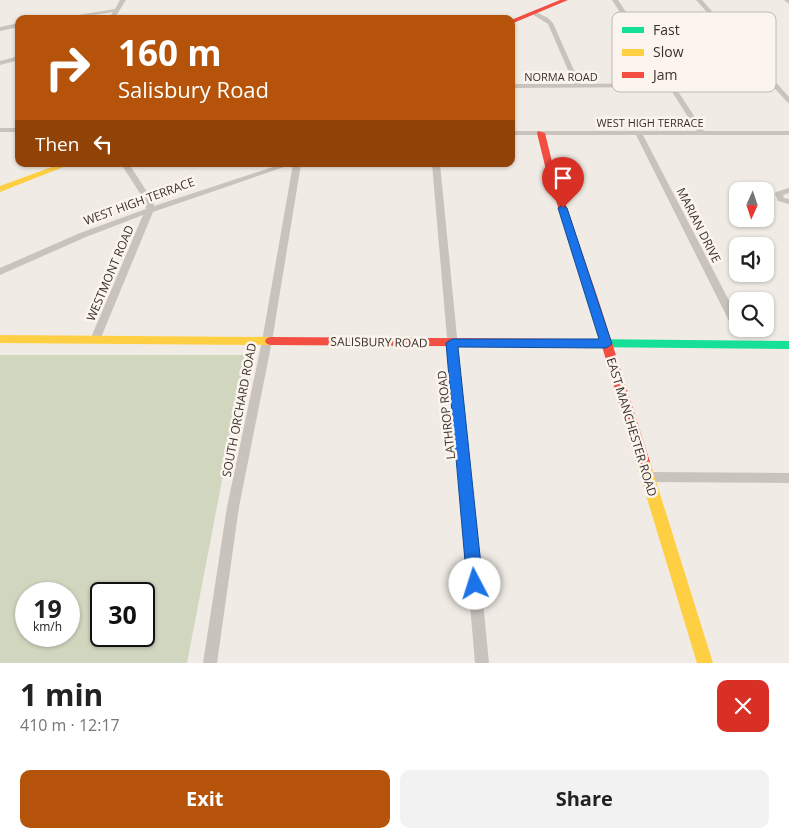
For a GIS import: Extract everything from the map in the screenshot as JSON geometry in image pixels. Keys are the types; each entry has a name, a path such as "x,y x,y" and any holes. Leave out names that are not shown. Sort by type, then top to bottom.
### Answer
{"street":[{"path":"114,15 123,0"},
{"path":"515,20 565,0"},
{"path":"615,0 623,12"},
{"path":"699,0 710,12"},
{"path":"84,15 117,10"},
{"path":"534,13 550,23 578,86"},
{"path":"0,29 15,26"},
{"path":"0,63 15,59"},
{"name":"NORMA ROAD","path":"515,86 612,86"},
{"path":"776,86 789,101"},
{"path":"675,92 703,134"},
{"path":"0,130 15,130"},
{"name":"WEST HIGH TERRACE","path":"515,133 789,133"},
{"name":"EAST MANCHESTER ROAD","path":"541,133 550,170 705,663"},
{"name":"MARIAN DRIVE","path":"638,133 729,311"},
{"path":"0,135 15,134"},
{"path":"0,189 59,167"},
{"path":"127,167 149,202 150,209"},
{"name":"WEST HIGH TERRACE","path":"0,272 83,235 150,209 280,167"},
{"name":"SOUTH ORCHARD ROAD","path":"210,663 233,507 267,341 296,167"},
{"name":"LATHROP ROAD","path":"436,167 482,663"},
{"path":"789,190 779,194 781,199 789,202"},
{"name":"WESTMONT ROAD","path":"94,340 150,209"},
{"name":"MARIAN DRIVE","path":"742,337 746,345"},
{"name":"SALISBURY ROAD","path":"0,339 789,345"},
{"path":"647,477 789,478"}],"green space":[{"path":"0,355 246,355 187,663 0,663"}],"traffic: fast":[{"path":"582,343 789,345"}],"traffic: slow":[{"path":"0,189 59,167"},
{"path":"0,339 271,341"},
{"path":"643,462 705,663"}],"traffic: jam":[{"path":"515,20 565,0"},
{"path":"541,133 550,170 594,302 643,462"},
{"path":"271,341 582,343"}],"route":[{"path":"475,584 458,386 452,343 606,344 563,208"}]}
